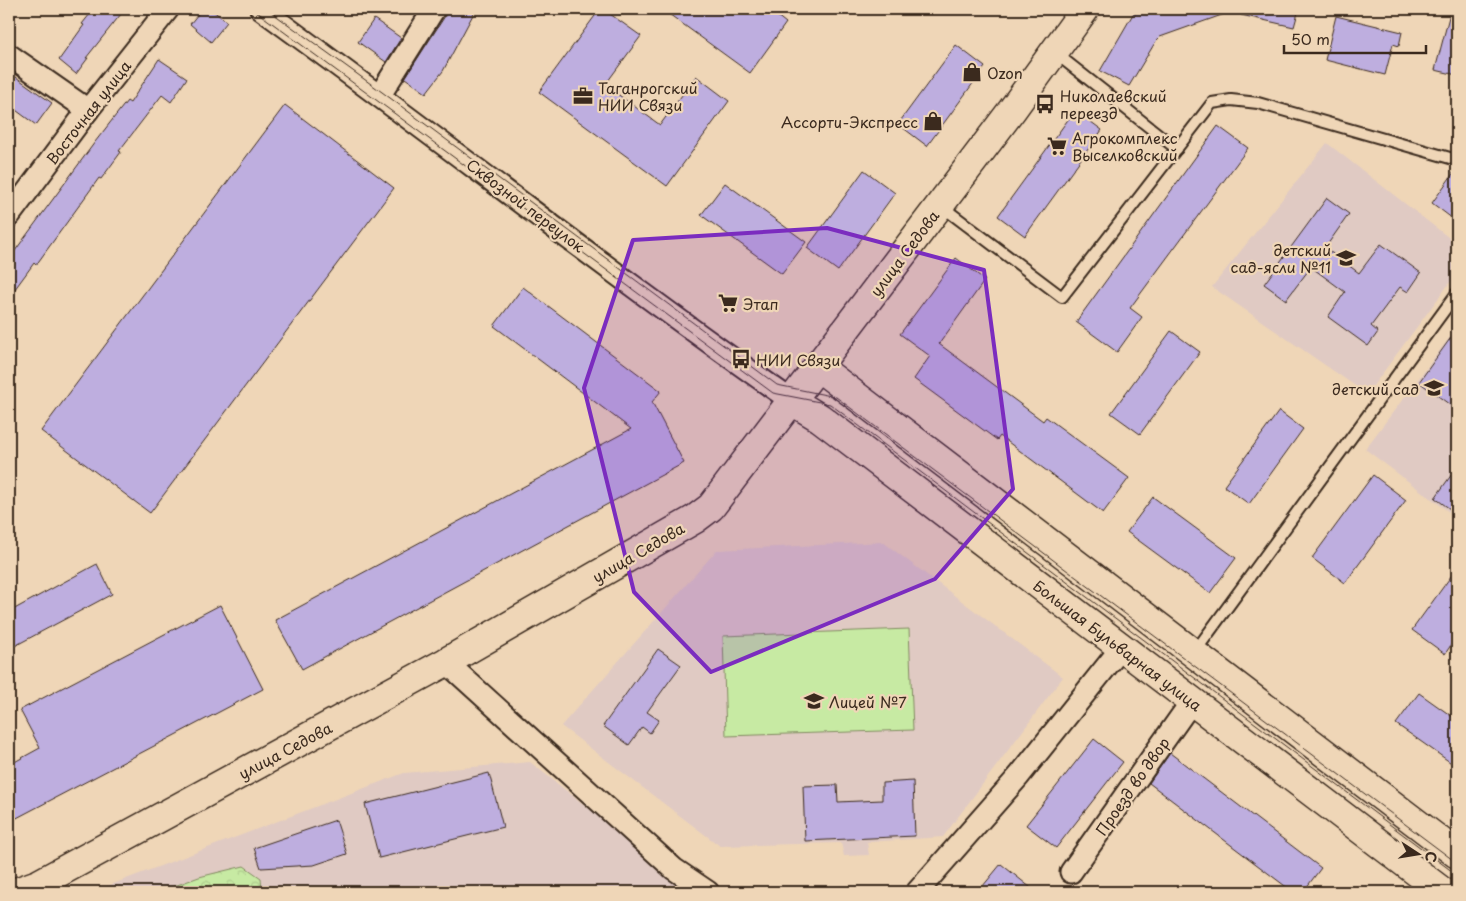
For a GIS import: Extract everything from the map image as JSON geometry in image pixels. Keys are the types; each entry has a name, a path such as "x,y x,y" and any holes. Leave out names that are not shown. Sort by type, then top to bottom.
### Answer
{"main road":[{"name":"улица Седова","path":"16,892 38,884 446,662 695,519 711,507 1012,110 1085,9"},
{"path":"818,368 1194,654 1455,847"},
{"name":"Большая Бульварная улица","path":"792,401 828,424 1122,647 1432,889"}],"street":[{"name":"Восточная улица","path":"9,216 88,110 168,9"},
{"name":"Сквозной переулок","path":"261,9 380,95 530,210 792,401"},
{"path":"380,95 434,9"},
{"path":"9,55 88,110"},
{"path":"917,892 1019,776 1122,647"},
{"path":"446,662 674,870 708,892"},
{"name":"Проезд во двор","path":"1071,872 1192,701"}],"lane":[{"path":"1054,52 1177,149"},
{"path":"940,205 1062,297 1212,103 1232,100 1258,103 1457,160"},
{"path":"1194,654 1457,293"}],"highlighted area":[{"path":"827,228 984,270 1013,489 935,579 711,672 634,592 584,388 633,240"}],"shaded area":[{"name":"детский сад-ясли №11","path":"1327,143 1457,244 1457,273 1367,394 1212,287"},
{"name":"детский сад","path":"1457,328 1457,518 1365,449"},
{"name":"Лицей №7","path":"883,542 1063,677 943,837 867,842 869,855 844,856 841,843 720,846 561,726 717,550"},
{"path":"530,762 695,892 92,892 404,773"}],"green space":[{"path":"909,629 913,730 726,736 723,636"},
{"path":"244,866 261,878 262,892 158,892 199,877"}],"building":[{"path":"94,9 125,9 86,58 88,58 76,74 59,60"},
{"path":"202,9 211,9 227,22 211,42 190,24"},
{"path":"446,9 476,9 443,71 426,93 405,78 445,16"},
{"name":"Таганрогский НИИ Связи","path":"600,9 603,9 641,36 605,85 660,125 696,76 729,101 667,186 539,92"},
{"path":"662,9 780,9 776,15 786,23 750,73"},
{"path":"1143,9 1233,9 1233,11 1160,37 1129,86 1100,71 1133,14"},
{"path":"1242,9 1299,9 1294,27 1241,15"},
{"path":"1451,9 1457,9 1457,75 1435,70"},
{"path":"1336,16 1402,32 1399,46 1393,44 1385,75 1325,60"},
{"path":"374,19 401,38 386,62 358,42"},
{"path":"956,45 985,67 927,146 898,124"},
{"path":"159,59 187,78 171,102 162,95 36,265 34,263 9,297 9,259 95,142 127,101 130,103"},
{"path":"9,72 52,103 36,125 9,105"},
{"path":"285,105 394,188 150,513 41,431"},
{"path":"1075,110 1102,130 1025,236 998,216"},
{"path":"1218,126 1248,148 1130,308 1142,317 1117,352 1076,322"},
{"path":"1457,168 1457,222 1432,203"},
{"path":"864,170 895,193 838,271 807,248"},
{"path":"725,183 806,242 782,274 701,215"},
{"path":"1327,198 1349,214 1325,248 1359,273 1381,244 1421,273 1408,292 1400,287 1371,326 1378,332 1368,346 1328,317 1345,292 1311,267 1286,300 1264,284"},
{"path":"956,258 985,280 939,344 1043,421 1046,417 1129,478 1103,513 1000,436 997,440 914,379 930,356 900,334"},
{"path":"523,287 661,391 652,402 684,463 302,669 275,620 631,429 494,326"},
{"path":"1457,329 1457,410 1419,382"},
{"path":"1171,331 1200,352 1140,434 1111,413"},
{"path":"1279,411 1303,429 1249,504 1224,486"},
{"path":"1457,467 1457,514 1435,498"},
{"path":"1373,475 1406,500 1345,583 1312,558"},
{"path":"1153,497 1236,558 1210,593 1127,532"},
{"path":"97,564 112,594 9,649 9,612"},
{"path":"1457,568 1457,636 1445,654 1412,630"},
{"path":"220,605 263,689 9,822 9,765 40,748 20,710"},
{"path":"658,649 681,665 647,712 659,720 650,733 642,727 629,745 603,726"},
{"path":"1419,693 1457,720 1457,767 1396,724"},
{"path":"1094,739 1123,762 1056,848 1026,825"},
{"path":"1170,753 1321,868 1303,892 1293,892 1149,783"},
{"path":"489,773 503,827 379,858 365,804"},
{"path":"913,781 915,836 805,841 803,786 837,785 838,802 882,800 882,783"},
{"path":"336,820 347,854 314,865 261,868 254,848"},
{"path":"1001,864 1036,892 978,892"}],"tram line":[{"path":"253,9 773,393 830,404 1457,875"},
{"path":"267,9 777,385 836,397 1457,863"}],"place":[{"name":"Ozon","path":"972,72"},
{"name":"Таганрогский НИИ Связи","path":"583,96"},
{"name":"Николаевский переезд","path":"1045,104"},
{"name":"Ассорти-Экспресс","path":"933,121"},
{"name":"Агрокомплекс Выселковский","path":"1057,146"},
{"name":"детский сад-ясли №11","path":"1346,258"},
{"name":"Этап","path":"728,303"},
{"name":"НИИ Связи","path":"741,359"},
{"name":"детский сад","path":"1434,388"},
{"name":"Лицей №7","path":"814,701"}]}
